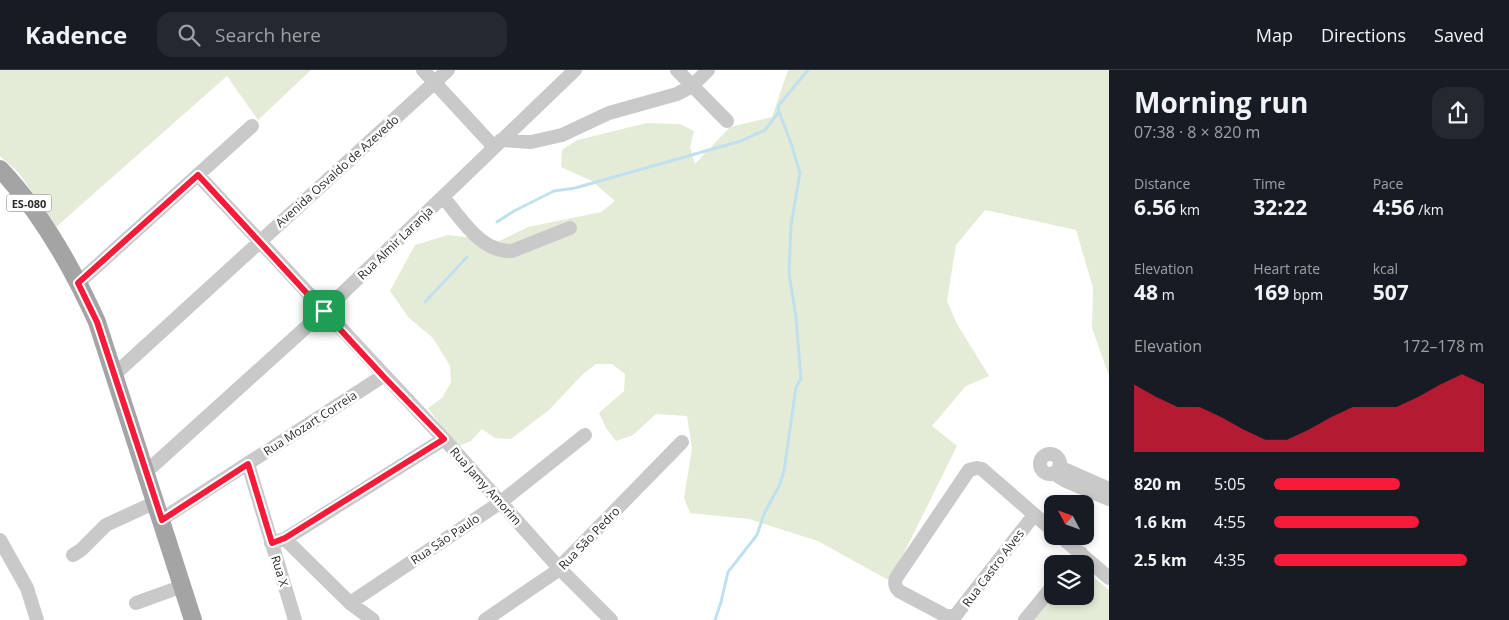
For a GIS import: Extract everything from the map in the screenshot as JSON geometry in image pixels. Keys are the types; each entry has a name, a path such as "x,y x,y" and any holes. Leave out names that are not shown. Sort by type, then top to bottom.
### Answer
{"main road":[{"name":"ES-080","path":"0,169 27,200 54,240 97,322 194,620"}],"street":[{"path":"423,70 498,144 545,140 562,135 609,113 670,97 692,86 708,70"},
{"name":"Avenida Osvaldo de Azevedo","path":"115,374 448,70"},
{"name":"Rua Almir Laranja","path":"146,472 324,311 575,70"},
{"path":"677,70 727,121"},
{"path":"78,283 252,126"},
{"name":"Rua Jamy Amorim","path":"198,175 383,376 444,439 559,568 611,620"},
{"path":"443,197 479,239 495,249 512,251 570,228"},
{"name":"Rua Mozart Correia","path":"162,520 383,376"},
{"name":"Rua São Paulo","path":"350,603 501,502 585,435"},
{"path":"373,620 350,603 278,541 444,439"},
{"name":"Rua São Pedro","path":"485,620 545,580 559,568 682,442"},
{"name":"Rua X","path":"248,464 278,541 295,620"},
{"name":"Rua Castro Alves","path":"982,469 1034,515 955,616 950,618 899,592 894,582 896,578 969,470 982,469"},
{"path":"1109,489 1056,470 1066,481 1109,500"},
{"path":"72,555 81,550 106,525 156,502"},
{"path":"1034,515 1044,523"},
{"path":"0,540 27,588 37,620"},
{"path":"1094,569 1109,578"},
{"path":"136,603 183,586"},
{"path":"1025,620 1044,597"}],"green space":[{"path":"0,70 311,70 258,120 227,76 56,227 19,173 0,156"},
{"path":"788,70 1109,70 1109,376 1092,328 1093,288 1076,230 985,210 956,245 947,301 957,324 989,376 966,386 932,426 957,446 890,581 818,541 749,519 690,513 684,498 692,448 687,416 656,414 633,435 616,441 606,428 599,413 624,391 625,374 612,364 596,364 583,374 549,410 511,439 495,438 482,429 471,441 456,447 428,408 442,398 451,382 450,366 433,338 409,318 390,291 415,245 448,235 499,241 528,227 601,212 615,201 592,181 561,167 562,150 577,140 647,123 680,124 694,131 690,147 695,164 730,127 772,117"},
{"path":"1094,578 1109,590 1109,620 1033,620 1046,605 1094,605"}],"waterway":[{"path":"715,620 728,572 757,535 764,514 779,486 784,471 796,387 801,379 796,318 789,273 791,225 800,173 778,109 779,105 808,70"},
{"path":"497,222 514,211 554,191 575,188 741,141 765,130 778,113"},
{"path":"425,302 467,257"}],"route":[{"path":"198,175 324,311 444,439 285,538 272,543 248,464 162,520 97,322 78,283 198,175"}]}
